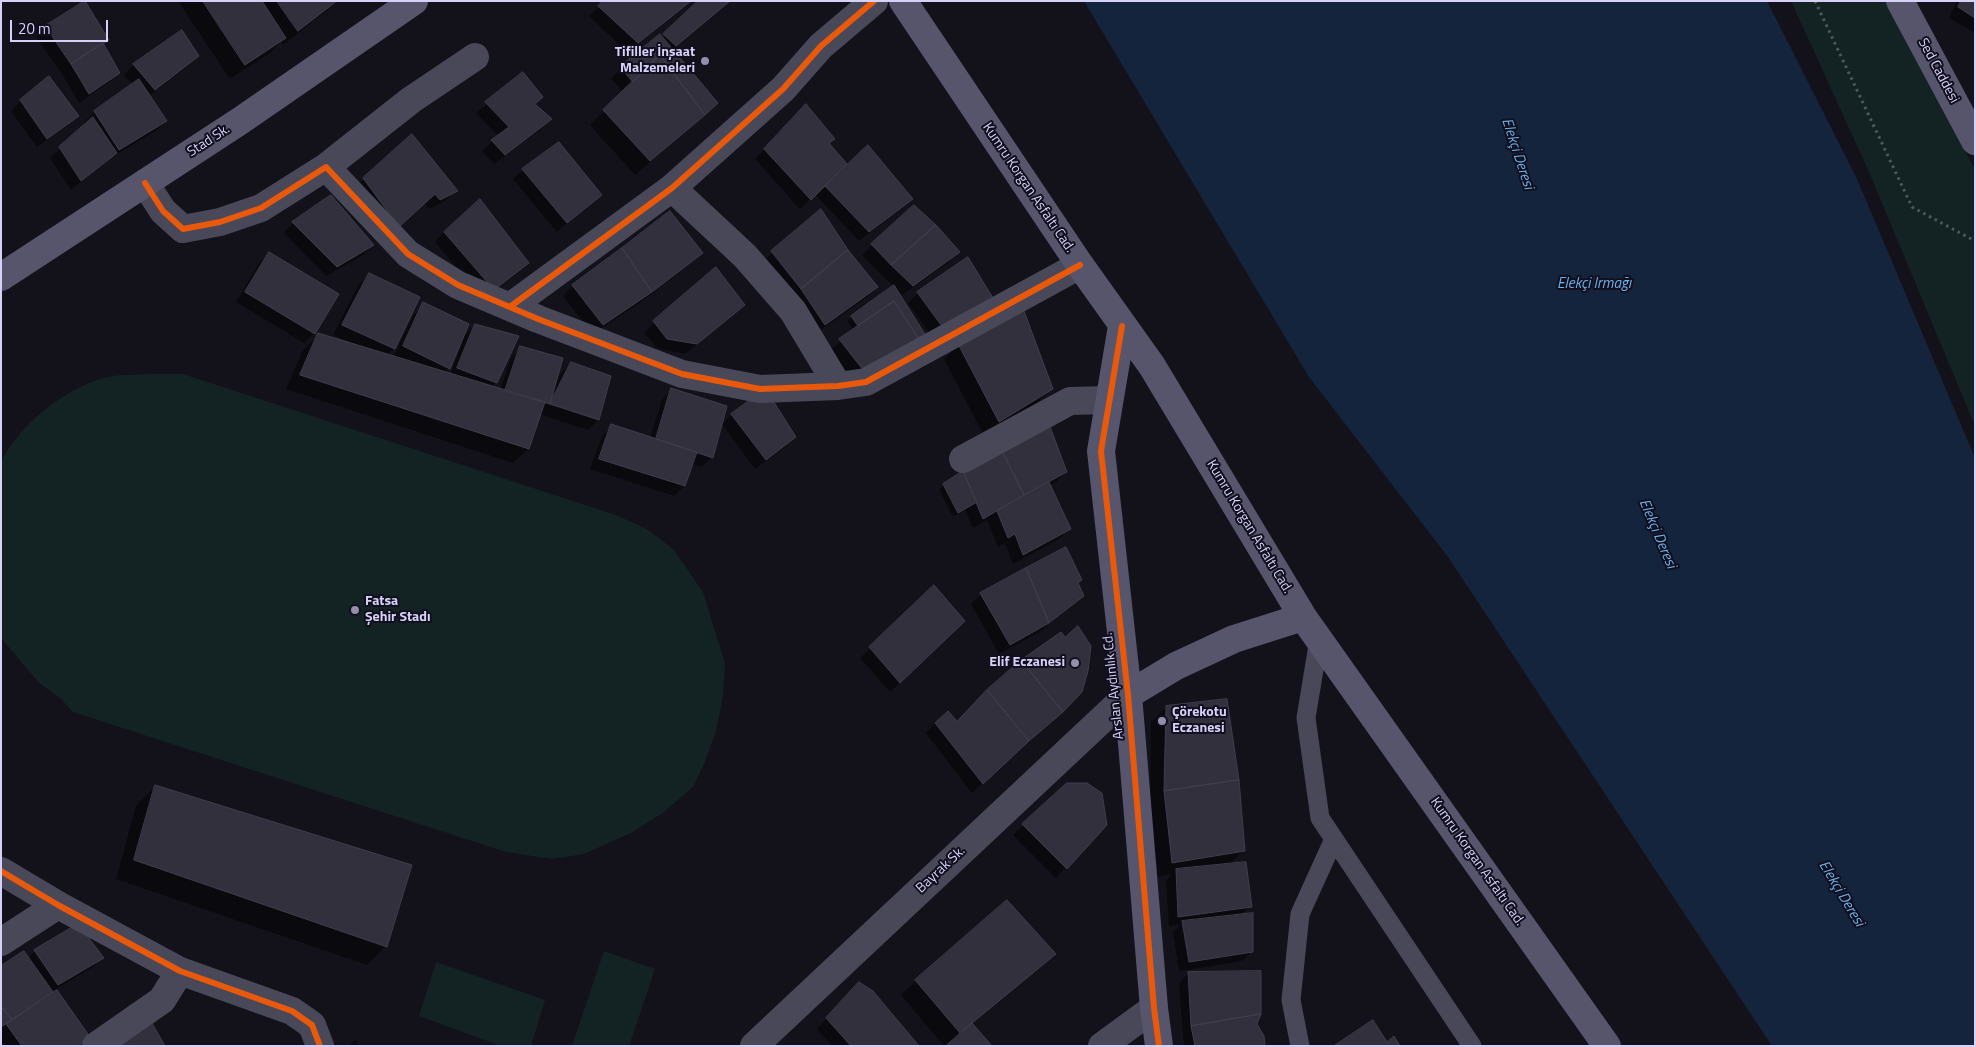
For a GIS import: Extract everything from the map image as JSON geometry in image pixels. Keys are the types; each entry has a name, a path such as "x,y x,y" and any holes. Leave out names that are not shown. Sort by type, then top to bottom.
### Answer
{"main road":[{"name":"Stad Sk.","path":"1,277 240,121 414,1"},
{"name":"Kumru Korgan Asfaltı Cad.","path":"903,1 1080,265 1152,366 1303,617 1607,1046"},
{"name":"Sed Caddesi","path":"1900,1 1972,131"},
{"name":"Arslan Aydınlık Cd.","path":"1122,326 1101,451 1128,695 1154,1008 1159,1046"},
{"path":"1128,695 1176,666 1234,639 1303,617"}],"street":[{"path":"511,306 672,188 783,89 821,46 874,1"},
{"path":"145,183 164,211 183,230 220,222 261,208 326,167 411,100 475,57"},
{"path":"326,167 408,254 458,285 538,319 682,374 760,389 838,386 866,382 1080,265"},
{"path":"672,188 745,256 793,311 838,386"},
{"path":"963,459 1070,401 1109,400"},
{"name":"Bayrak Sk.","path":"754,1046 1128,695"},
{"path":"1,871 58,905 180,971 292,1011 312,1025 320,1046"},
{"path":"1,942 58,905"},
{"path":"96,1046 162,1000 180,971"},
{"path":"1102,1046 1154,1008"}],"lane":[{"path":"1319,640 1306,718 1320,818 1472,1046"},
{"path":"1300,1046 1291,1000 1300,914 1334,839"}],"path":[{"path":"1815,1 1912,207 1975,241"}],"shaded area":[{"path":"1791,1 1889,1 1975,170 1975,426 1869,172"},
{"name":"Fatsa Şehir Stadı","path":"183,374 616,515 647,529 674,550 703,592 725,663 723,697 716,731 693,787 664,812 631,833 584,854 552,859 506,852 73,712 60,698 39,683 1,638 1,462 9,448 31,422 44,410 74,391 104,378 121,375"},
{"path":"604,951 655,969 629,1046 572,1046"},
{"path":"436,962 545,1000 531,1046 501,1046 419,1016"}],"water":[{"name":"Elekçi Irmağı","path":"1084,1 1767,1 1857,179 1975,458 1975,1046 1772,1046 1448,557 1309,377"}],"building":[{"path":"85,1 109,40 71,64 45,26"},
{"path":"203,1 262,1 286,38 245,65"},
{"path":"277,1 337,1 298,31"},
{"path":"603,1 691,1 638,43 598,6"},
{"path":"698,1 730,1 676,46 663,34"},
{"path":"1961,1 1975,1 1975,18 1958,7"},
{"path":"182,30 199,56 155,90 133,64"},
{"path":"660,34 718,103 705,115 660,55 633,82 620,67"},
{"path":"103,43 120,73 89,94 71,64"},
{"path":"660,55 705,115 650,161 603,110"},
{"path":"523,72 543,97 535,104 552,119 505,155 491,140 509,127 485,102"},
{"path":"49,76 79,116 47,139 20,100"},
{"path":"139,79 167,121 119,150 94,111"},
{"path":"806,104 835,139 829,143 847,164 811,200 764,149"},
{"path":"93,117 117,153 81,181 59,147"},
{"path":"412,134 458,191 440,200 435,194 399,227 363,178"},
{"path":"559,142 602,195 567,223 522,169"},
{"path":"868,145 913,199 869,232 825,186"},
{"path":"331,195 374,245 337,267 292,222"},
{"path":"480,199 529,263 494,290 444,232"},
{"path":"914,205 936,225 891,265 871,244"},
{"path":"821,209 848,250 801,289 771,251"},
{"path":"670,211 703,253 652,292 622,248"},
{"path":"936,225 960,252 913,286 891,265"},
{"path":"622,248 652,292 603,325 572,285"},
{"path":"848,250 878,287 825,325 801,289"},
{"path":"269,252 339,294 315,334 245,292"},
{"path":"968,257 993,298 944,329 917,292"},
{"path":"716,267 745,305 697,344 667,339 653,321"},
{"path":"369,273 420,297 395,349 342,325"},
{"path":"894,285 926,336 920,341 894,301 858,326 851,316"},
{"path":"894,301 920,341 867,375 839,339"},
{"path":"423,302 469,324 450,369 403,346"},
{"path":"1024,311 1053,389 999,422 958,344"},
{"path":"475,324 519,336 497,383 457,368"},
{"path":"318,333 545,402 529,449 300,375"},
{"path":"520,346 563,358 550,404 505,391"},
{"path":"571,362 611,376 599,420 550,404"},
{"path":"671,388 727,406 713,458 656,439"},
{"path":"757,395 770,396 796,437 766,460 731,414"},
{"path":"611,424 697,452 685,486 599,459"},
{"path":"1049,424 1067,472 1024,495 1003,453"},
{"path":"1003,453 1024,495 983,519 963,471"},
{"path":"963,471 977,502 958,513 943,484"},
{"path":"1049,482 1071,529 1023,555 1015,534 1008,538 997,511"},
{"path":"1066,547 1082,580 1078,583 1084,596 1049,623 1026,568"},
{"path":"1026,568 1049,623 1010,645 980,593"},
{"path":"934,585 965,621 900,683 869,647"},
{"path":"1078,626 1091,646 1088,671 1082,692 1063,712 1021,660 1061,632 1065,637"},
{"path":"1021,660 1063,712 1029,741 987,690"},
{"path":"987,690 1029,741 983,784 935,723 948,711 957,721"},
{"path":"1227,699 1239,780 1164,791 1166,706"},
{"path":"1239,780 1245,851 1172,863 1164,791"},
{"path":"1067,783 1087,783 1102,793 1107,825 1067,869 1022,824"},
{"path":"155,785 412,865 387,947 134,860"},
{"path":"1246,862 1252,907 1178,917 1176,869"},
{"path":"1007,900 1056,954 960,1033 915,980"},
{"path":"1253,913 1253,952 1189,962 1182,921"},
{"path":"78,924 104,958 58,985 34,950"},
{"path":"24,951 53,992 12,1020 1,1006 1,966"},
{"path":"1261,971 1261,1014 1191,1026 1188,972"},
{"path":"859,982 873,991 919,1046 851,1046 826,1018"},
{"path":"57,990 90,1037 78,1046 22,1046 6,1024"},
{"path":"1,1006 12,1020 1,1027"},
{"path":"1261,1014 1257,1024 1264,1036 1265,1046 1195,1046 1191,1026"},
{"path":"1373,1020 1387,1042 1394,1036 1400,1046 1334,1046"},
{"path":"152,1023 165,1046 119,1046"},
{"path":"972,1023 992,1046 946,1046"}],"cycle path":[{"path":"511,306 672,188 783,89 821,46 874,1"},
{"path":"145,183 163,211 183,229 220,222 261,208 326,167 408,254 458,285 538,319 682,374 760,389 838,386 866,382 1080,265"},
{"path":"1122,326 1101,451 1128,695 1154,1008 1159,1046"},
{"path":"1,871 58,905 180,971 292,1011 312,1025 320,1046"}],"place":[{"name":"Tifiller İnşaat Malzemeleri","path":"705,61"},
{"name":"Fatsa Şehir Stadı","path":"355,610"},
{"name":"Elif Eczanesi","path":"1075,663"},
{"name":"Çörekotu Eczanesi","path":"1162,721"}],"water label":[{"name":"Elekçi Deresi","path":"1517,154"},
{"name":"Elekçi Deresi","path":"1657,534"},
{"name":"Elekçi Deresi","path":"1841,894"}]}
